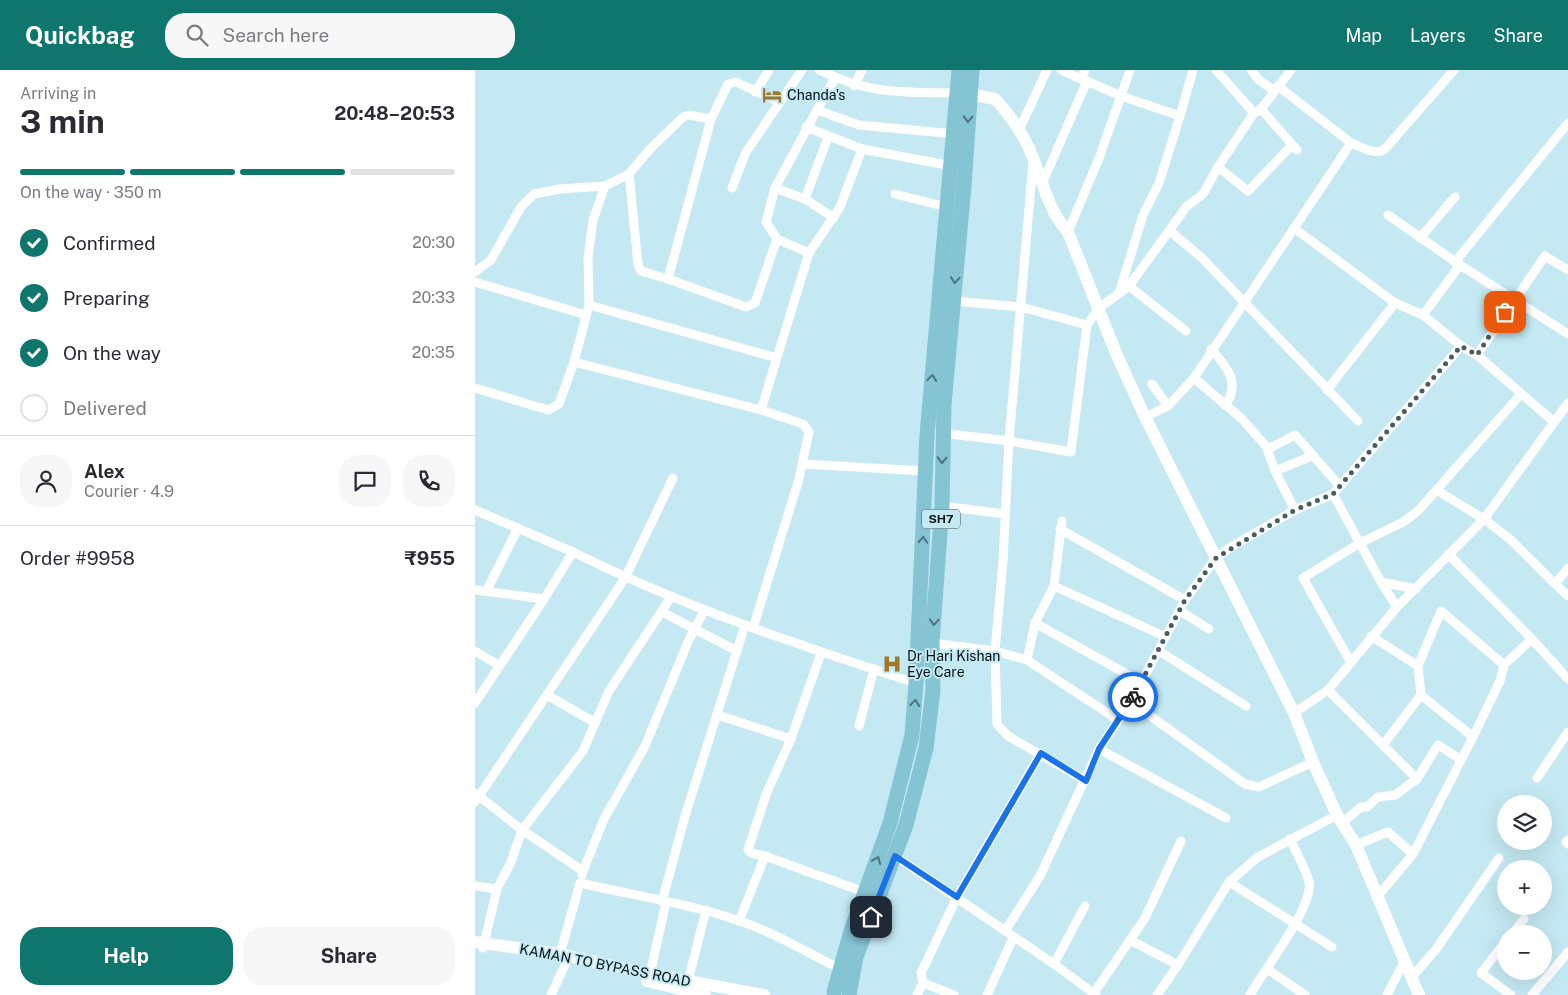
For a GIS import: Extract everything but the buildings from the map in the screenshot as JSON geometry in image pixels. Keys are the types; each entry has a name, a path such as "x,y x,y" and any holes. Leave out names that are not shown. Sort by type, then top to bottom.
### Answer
{"main road":[{"name":"SH7","path":"840,994 857,957 895,856 917,788 926,748 933,690 932,643 942,506 942,433 964,186 963,94 959,70"},
{"name":"SH7","path":"840,994 841,970 864,892 881,850 902,783 912,735 925,471 947,207 955,134 963,94 972,70"}],"street":[{"path":"755,92 769,70"},
{"path":"732,188 746,152 802,70"},
{"path":"819,70 854,86 889,92 963,94 995,98 1019,130 1033,157 1041,185 1061,224 1068,232 1116,353 1145,417 1294,713 1313,762 1339,819 1356,846 1419,995"},
{"path":"854,86 863,70"},
{"path":"1019,130 1047,70"},
{"path":"1061,70 1084,77 1121,96 1180,116"},
{"path":"1068,232 1099,158 1130,70"},
{"path":"1124,288 1141,222 1159,183 1193,70"},
{"path":"1215,70 1294,147 1248,191 1218,167"},
{"path":"1251,70 1258,79 1276,88 1351,143 1374,152 1380,152 1385,149 1454,70"},
{"path":"942,433 1009,441 1071,452 1087,325 1099,308 1124,288 1187,206 1203,194 1218,167 1258,111 1291,70"},
{"path":"1041,185 1084,77"},
{"path":"809,253 777,238 766,222 775,188 806,127 835,78"},
{"path":"668,279 711,119 730,82 736,82 779,102"},
{"path":"817,110 859,125 955,134"},
{"path":"475,272 491,260 521,208 534,194 560,189 605,186 629,174 650,149 683,118 689,115 711,119"},
{"path":"1423,315 1457,264 1568,123"},
{"path":"806,127 862,149 952,166"},
{"path":"805,199 828,137"},
{"path":"1145,417 1168,406 1194,378 1211,349 1351,143"},
{"path":"761,410 809,253 834,218 862,149"},
{"path":"1033,157 1009,441 995,651 997,724 1008,736 1041,753 1086,781"},
{"path":"629,174 638,264 641,271 746,307 755,303 777,238"},
{"path":"475,388 548,410 559,404 574,362 588,310 588,258 593,220 605,186"},
{"path":"775,188 805,199 834,218"},
{"path":"895,194 947,207"},
{"path":"1420,238 1455,197"},
{"path":"1388,215 1457,264 1514,298 1568,334"},
{"path":"1294,228 1395,304 1423,315 1461,346 1477,355 1554,422"},
{"path":"1170,230 1202,258 1358,421"},
{"path":"1477,355 1514,298 1545,256 1568,270"},
{"path":"475,282 777,358"},
{"path":"1124,288 1186,331"},
{"path":"953,301 1021,307 1087,325"},
{"path":"1327,390 1395,304"},
{"path":"1005,931 1040,876 1086,781 1099,749 1131,702 1185,600 1216,558 1295,510 1333,494 1339,484 1461,346"},
{"path":"1211,349 1225,365 1234,382 1231,398 1225,405"},
{"path":"574,362 761,410 803,424 809,432 801,472 749,627 737,651 685,816 664,902 649,978"},
{"path":"1194,378 1241,418 1268,449 1275,471 1295,510"},
{"path":"1152,384 1168,406"},
{"path":"1350,661 1303,578 1360,543 1403,522 1438,491 1521,394"},
{"path":"1294,713 1328,690 1350,661 1397,607 1484,519 1568,403"},
{"path":"1268,449 1295,435 1339,484"},
{"path":"1275,471 1312,456"},
{"path":"801,472 925,471"},
{"path":"583,871 476,797 625,578 673,478"},
{"path":"1438,491 1484,519 1511,540 1568,596"},
{"path":"1333,494 1381,582 1397,607"},
{"path":"942,506 1005,514"},
{"path":"475,510 573,552 625,578 704,611 821,653 916,683"},
{"path":"1027,660 1035,623 1054,586 1061,525 1185,600"},
{"path":"487,590 518,528"},
{"path":"475,703 573,552"},
{"path":"1448,554 1532,639 1568,679"},
{"path":"1555,584 1568,568"},
{"path":"1381,582 1415,589"},
{"path":"1054,586 1166,637"},
{"path":"475,590 487,590 544,599"},
{"path":"479,946 497,888 511,862 522,830 583,752 594,722 609,691 671,597"},
{"path":"551,995 563,958 583,871 604,820 645,746 694,629 704,611"},
{"path":"1180,611 1209,629"},
{"path":"662,612 737,651"},
{"path":"1383,745 1421,695 1418,666 1441,612 1505,665"},
{"path":"1035,623 1141,682"},
{"path":"1371,636 1418,666"},
{"path":"1377,897 1413,854 1473,738 1500,681 1505,665 1532,639"},
{"path":"932,643 995,651 1027,660 1118,720"},
{"path":"475,651 500,666"},
{"path":"1159,651 1246,706"},
{"path":"821,653 791,739 767,792 748,850 751,853 765,856 864,892"},
{"path":"859,726 874,669"},
{"path":"1328,690 1417,779"},
{"path":"547,695 594,722"},
{"path":"1421,695 1473,738"},
{"path":"1131,702 1245,784 1253,787 1259,787 1313,762"},
{"path":"718,715 791,739"},
{"path":"1537,778 1568,732"},
{"path":"1157,995 1178,965 1229,882 1258,857 1290,839 1339,819 1361,807 1367,807 1378,797 1395,795 1417,779 1437,745 1461,759"},
{"path":"1099,749 1226,818"},
{"path":"917,995 923,983 921,973 957,897 1041,753"},
{"path":"1356,846 1388,832 1413,854"},
{"path":"1250,995 1304,906 1309,882 1290,839"},
{"path":"1568,840 1566,842 1568,844"},
{"path":"895,856 1095,994 1145,918 1181,841"},
{"path":"739,921 765,856"},
{"path":"1411,978 1437,948 1499,858"},
{"path":"1229,882 1332,946"},
{"path":"580,883 706,910 739,921 791,944 841,970"},
{"path":"475,886 497,888"},
{"path":"1054,964 1085,906"},
{"path":"687,986 706,910"},
{"path":"1519,925 1523,919"},
{"path":"987,995 1013,938"},
{"path":"1129,940 1178,965"},
{"name":"KAMAN TO BYPASS ROAD","path":"479,946 563,958 687,986 764,995"},
{"path":"1532,995 1568,952"},
{"path":"1497,953 1481,973 1511,995"},
{"path":"1387,995 1404,962"},
{"path":"1267,969 1305,995"},
{"path":"923,983 954,995"},
{"name":"KAMAN TO BYPASS ROAD","path":"687,986 702,995"}],"way so far":[{"path":"1133,697 1185,600 1216,558 1231,547 1295,510 1333,494 1339,484 1461,346 1477,355 1505,312"}],"place":[{"name":"Chanda's","path":"772,95"},
{"name":"Dr Hari Kishan Eye Care","path":"892,664"}],"route":[{"path":"871,917 895,856 957,897 1041,753 1086,781 1099,749 1133,697"}]}
